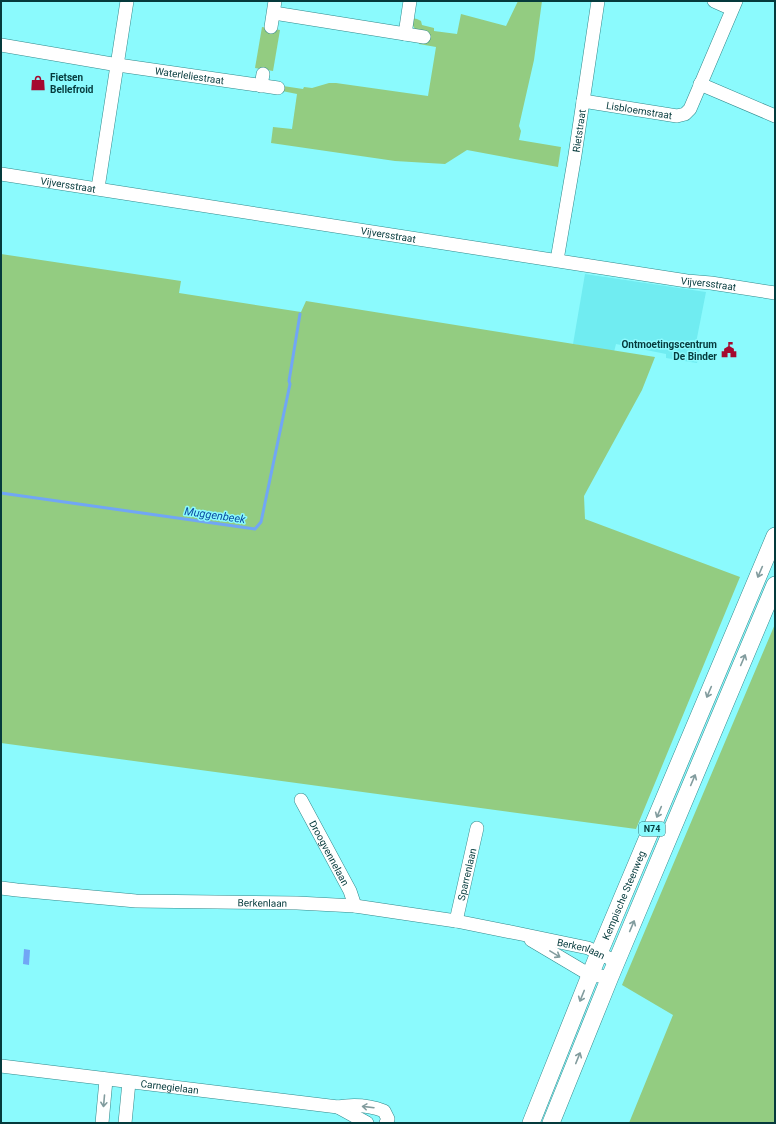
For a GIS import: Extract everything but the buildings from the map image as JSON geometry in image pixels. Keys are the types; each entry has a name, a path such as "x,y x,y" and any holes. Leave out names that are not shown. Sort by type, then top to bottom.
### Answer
{"main road":[{"name":"Kempische Steenweg","path":"531,1123 599,953 775,536"},
{"name":"Kempische Steenweg","path":"551,1123 775,585"}],"street":[{"path":"98,188 127,1"},
{"path":"405,34 410,1"},
{"name":"Rietstraat","path":"557,260 598,1"},
{"name":"Lisbloemstraat","path":"583,101 677,116 685,114 690,109 734,5 714,1"},
{"path":"271,27 274,7 424,37"},
{"name":"Waterleliestraat","path":"1,45 118,65 262,80 278,88"},
{"path":"700,84 775,116"},
{"name":"Vijversstraat","path":"1,174 687,281 711,282 775,293"},
{"name":"Droogvennelaan","path":"301,800 350,892 355,906"},
{"name":"Sparrenlaan","path":"456,920 477,828"},
{"name":"Berkenlaan","path":"1,888 136,901 297,903 355,906 456,920 588,948 599,953 614,970 590,975 521,934"},
{"name":"Carnegielaan","path":"1,1066 106,1080 338,1107 351,1105 374,1107 384,1111 388,1119 386,1123"},
{"path":"102,1123 106,1080"},
{"path":"125,1123 129,1082"},
{"name":"Carnegielaan","path":"338,1107 367,1123"}],"shaded area":[{"path":"585,274 706,292 695,348 700,349 697,363 666,358 666,354 616,344 614,352 573,344"},
{"path":"24,949 30,950 29,965 23,964"}],"green space":[{"path":"518,1 542,1 534,60 519,126 521,131 519,140 561,147 558,167 467,150 445,164 395,161 271,143 273,127 292,129 297,94 282,91 283,86 303,89 304,87 312,88 329,83 336,83 428,96 436,47 419,44 420,41 427,42 430,34 416,30 413,26 412,18 421,21 422,25 434,28 434,31 457,34 461,14 506,26"},
{"path":"262,27 280,30 273,71 255,68"},
{"path":"1,254 181,281 179,293 301,312 306,301 655,357 642,390 584,496 585,519 740,577 636,829 1,743"},
{"path":"775,624 775,1123 629,1123 673,1015 622,985"}],"waterway":[{"name":"Muggenbeek","path":"1,493 255,529 261,522 290,384 289,381 300,314"}],"place":[{"name":"Fietsen Bellefroid","path":"38,83"},
{"name":"Ontmoetingscentrum De Binder","path":"729,350"}]}
